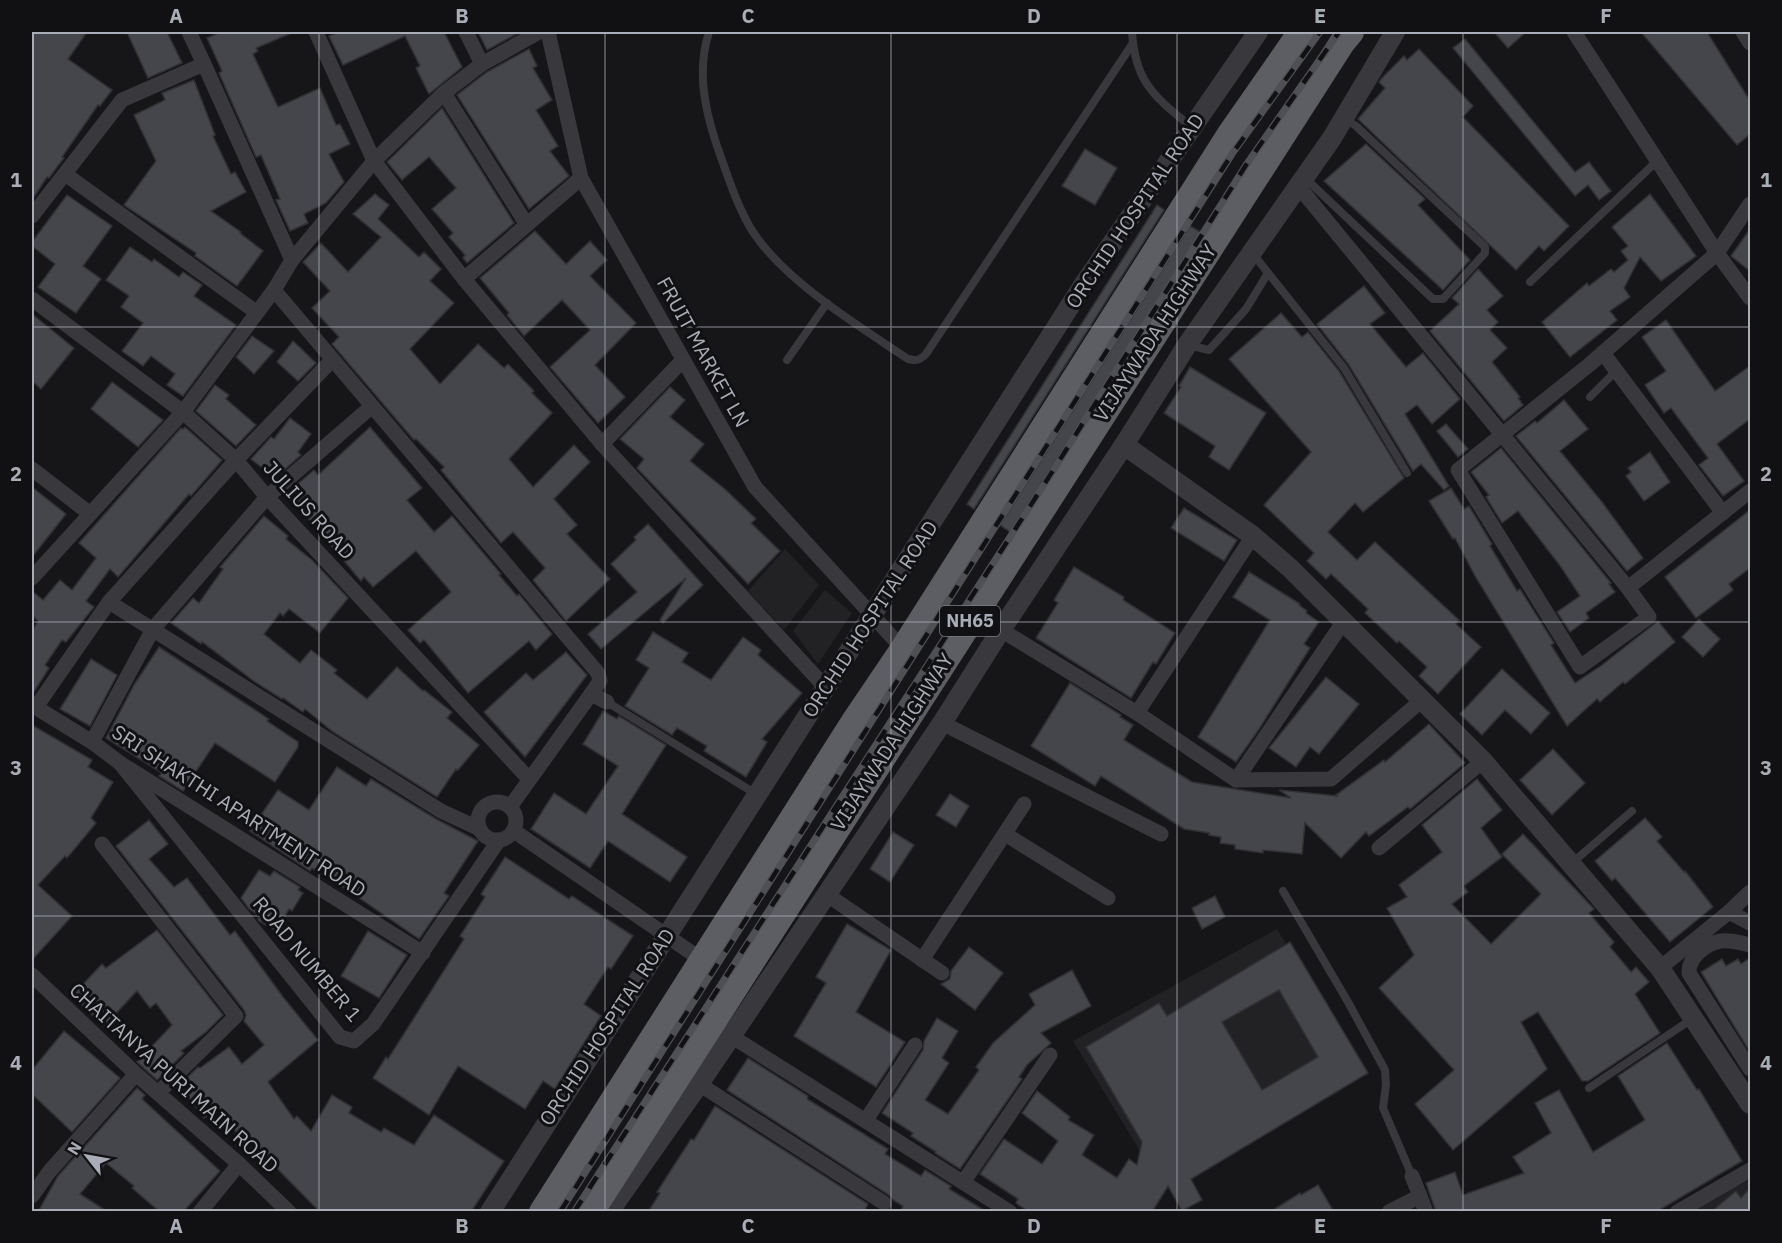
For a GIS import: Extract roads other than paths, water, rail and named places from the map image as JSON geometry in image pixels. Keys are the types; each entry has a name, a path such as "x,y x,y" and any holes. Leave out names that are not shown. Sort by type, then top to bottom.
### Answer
{"highway":[{"name":"NH65","path":"542,1212 1230,134 1301,32"},
{"name":"VIJAYWADA HIGHWAY","path":"591,1212 720,1030 1329,63 1352,32"}],"street":[{"path":"189,32 292,260"},
{"path":"316,32 374,161 464,279 602,444 826,688"},
{"path":"466,32 482,64"},
{"path":"32,578 183,412 274,290 292,260 374,161 444,93 482,64 539,32"},
{"name":"FRUIT MARKET LN","path":"548,32 580,178 755,487 903,649"},
{"name":"ORCHID HOSPITAL ROAD","path":"490,1212 665,935 873,616 1084,284 1258,32"},
{"path":"609,1212 699,1084 720,1030 826,894 942,723 1000,630 1188,345 1252,253 1306,184 1395,32"},
{"path":"1574,32 1717,253 1744,280 1750,298"},
{"path":"1743,32 1750,43"},
{"path":"32,216 122,100 204,64"},
{"path":"444,93 527,225"},
{"path":"65,174 256,312"},
{"path":"464,279 580,178"},
{"path":"1306,184 1502,435 1628,588 1648,617 1580,668 1458,470 1502,435 1603,353 1717,253 1750,204"},
{"path":"274,290 598,673 600,681 510,807"},
{"name":"JULIUS ROAD","path":"32,299 183,412 236,460 529,780"},
{"path":"1603,353 1723,513"},
{"path":"34,706 109,602 236,460 332,360"},
{"path":"602,444 683,360"},
{"path":"92,742 153,629 267,496 371,407"},
{"path":"1124,445 1253,536 1290,568 1344,621 1483,761 1660,968 1694,1017 1734,1051 1750,1069"},
{"path":"32,469 89,513"},
{"path":"1628,588 1750,491"},
{"path":"1137,713 1253,536"},
{"path":"109,602 441,811 480,829 489,838 499,840 506,838 514,831 516,816 510,807 500,802 492,803 485,807 479,816 480,829"},
{"path":"1236,780 1344,621"},
{"path":"1000,630 1137,713 1236,780 1330,779 1422,699"},
{"path":"591,694 607,702"},
{"name":"SRI SHAKTHI APARTMENT ROAD","path":"34,706 92,742 120,763 423,953"},
{"path":"942,723 1161,834"},
{"path":"1379,848 1483,761"},
{"name":"ROAD NUMBER 1","path":"120,763 340,1037 354,1041 373,1024 499,840"},
{"path":"922,960 1024,804"},
{"path":"514,831 702,960"},
{"path":"1005,834 1108,898"},
{"path":"102,844 236,1016 159,1092"},
{"path":"1660,968 1750,892"},
{"path":"826,894 942,973"},
{"path":"1729,912 1750,923"},
{"path":"1712,926 1722,940"},
{"path":"1750,945 1722,940 1696,954 1689,964 1689,973 1734,1051 1750,1104"},
{"name":"CHAITANYA PURI MAIN ROAD","path":"32,975 136,1074 239,1164 289,1212"},
{"path":"720,1030 964,1181 1010,1212"},
{"path":"866,1120 915,1045"},
{"path":"964,1181 1050,1055"},
{"path":"32,1196 49,1172 136,1074"},
{"path":"699,1084 884,1203"},
{"path":"200,1212 239,1164"},
{"path":"1677,1212 1750,1170"},
{"path":"1412,1176 1426,1212"},
{"path":"1389,1212 1420,1196"}],"lane":[{"path":"710,32 702,69 702,93 725,169 752,230 763,246 802,284 908,359 920,360 1132,43"},
{"path":"1132,32 1132,43 1140,73 1150,90 1191,128"},
{"path":"1306,184 1433,299 1443,299 1485,253 1485,247 1361,130 1343,118"},
{"path":"1530,282 1658,161"},
{"path":"1252,253 1344,368 1407,473"},
{"path":"1188,345 1209,350 1246,309 1268,273"},
{"path":"788,360 827,303"},
{"path":"1590,397 1616,371"},
{"path":"607,702 757,795"},
{"path":"1571,864 1632,811"},
{"path":"1283,891 1385,1070 1383,1108 1412,1176"},
{"path":"1589,1088 1694,1017"}],"railway":[{"path":"560,1212 1232,154 1320,32"},
{"path":"574,1212 1054,469 1246,165 1339,32"}]}
